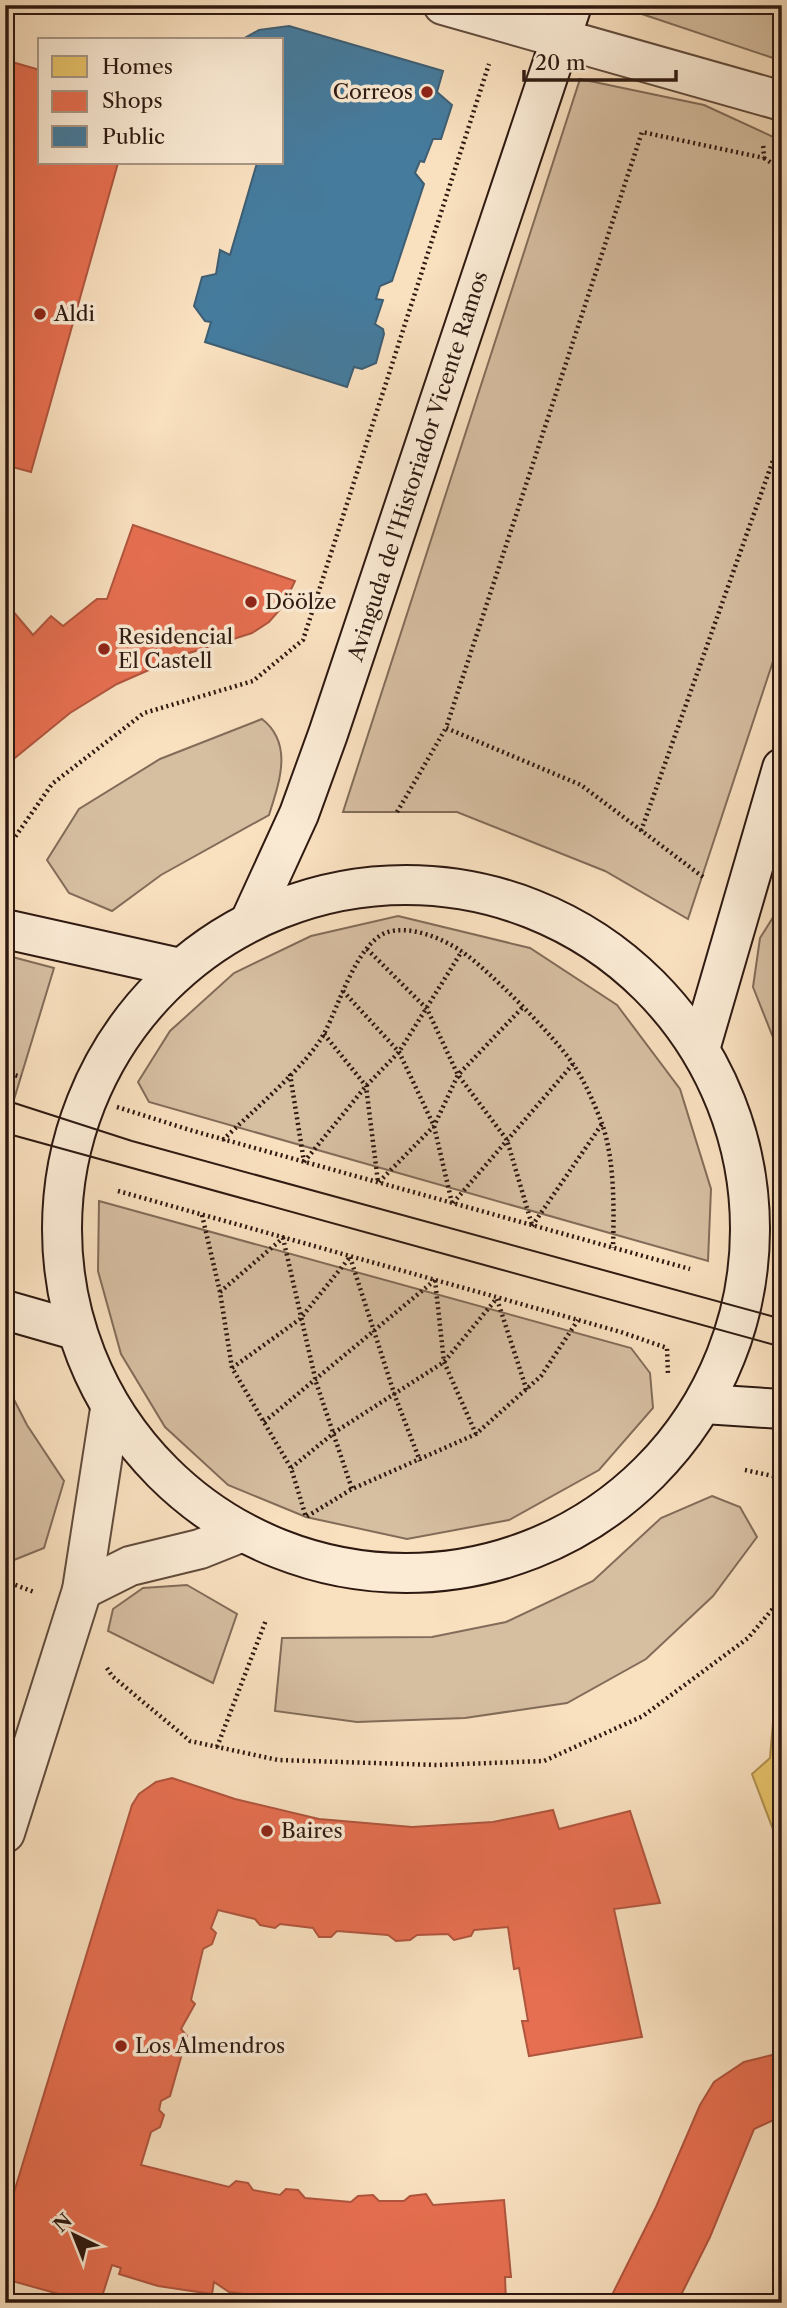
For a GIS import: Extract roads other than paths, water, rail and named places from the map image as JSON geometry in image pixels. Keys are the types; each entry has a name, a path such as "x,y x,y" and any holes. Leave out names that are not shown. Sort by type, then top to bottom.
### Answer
{"street":[{"path":"443,5 502,22 566,22 779,100"},
{"name":"Avinguda de l'Historiador Vicente Ramos","path":"250,921 299,814 328,734 566,22"},
{"path":"701,1046 743,893 782,768"},
{"path":"402,883 452,886 554,915 625,960 701,1046 744,1153 767,1241 736,1334 704,1404 669,1453 610,1508 532,1551 441,1573 365,1573 291,1556 240,1533 155,1467 110,1409 89,1368 75,1330 60,1229 70,1149 77,1123 108,1055 180,968 250,921 335,891 402,883"},
{"path":"8,930 180,968"},
{"path":"5,1310 75,1330"},
{"path":"704,1404 782,1409"},
{"path":"5,1833 78,1601 110,1409"},
{"path":"78,1601 130,1566 200,1549 240,1533"}],"tram line":[{"path":"5,1100 132,1141 782,1319"},
{"path":"5,1133 782,1347"}],"place":[{"name":"Correos","path":"427,92"},
{"name":"Aldi","path":"40,314"},
{"name":"Döölze","path":"251,602"},
{"name":"Residencial El Castell","path":"104,649"},
{"name":"Baires","path":"267,1831"},
{"name":"Los Almendros","path":"121,2046"}]}
